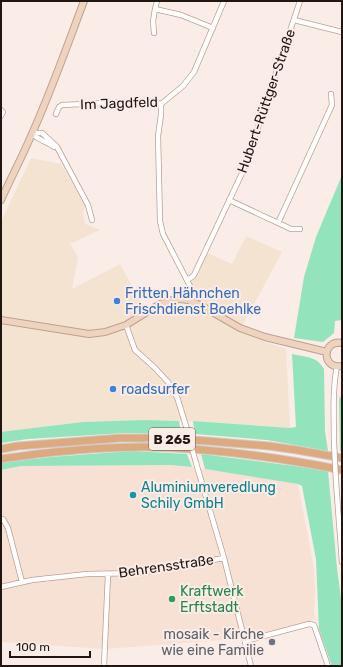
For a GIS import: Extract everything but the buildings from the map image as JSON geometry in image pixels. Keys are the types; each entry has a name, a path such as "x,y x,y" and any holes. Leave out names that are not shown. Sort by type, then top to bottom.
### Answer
{"main road":[{"path":"1,200 32,134 60,66 84,1"},
{"path":"1,320 89,334 105,332 126,325 160,304 180,299 188,300 200,305 240,328 265,337 327,352"},
{"path":"340,366 334,366 326,357 328,348 331,345 338,343 342,344"},
{"name":"B 265","path":"1,450 18,446 120,438 164,438 208,440 269,446 342,458"},
{"name":"B 265","path":"1,459 71,450 141,447 203,450 288,461 342,470"},
{"path":"288,461 301,460 342,466"}],"street":[{"path":"154,33 153,21 157,1"},
{"name":"Im Jagdfeld","path":"56,114 59,107 62,105 150,101 161,104 183,86 194,72 214,28 224,1"},
{"name":"Hubert-Rüttger-Straße","path":"187,280 194,275 244,169 300,1"},
{"path":"155,9 181,14 214,28"},
{"path":"294,20 342,32"},
{"path":"278,223 332,105 331,94"},
{"path":"161,104 158,136 160,221 163,234 190,286 188,300"},
{"path":"1,110 3,112 1,116"},
{"path":"32,134 42,133 57,147 88,205 92,220"},
{"path":"230,200 291,229 300,229"},
{"path":"126,325 135,350 168,382 178,397 224,558 251,666"},
{"path":"340,366 335,377 333,399 336,482 342,562"},
{"path":"1,519 8,528 22,582"},
{"name":"Behrensstraße","path":"1,587 32,580 87,574 139,573 224,558"},
{"name":"Behrensstraße","path":"104,666 108,574"},
{"path":"245,641 309,624 314,625 328,666"}],"shaded area":[{"path":"31,158 61,164 86,207 83,212 85,224 100,230 70,244 78,257 72,289 120,264 149,317 168,307 182,305 194,308 192,281 197,276 207,253 232,264 246,236 282,252 244,323 241,332 286,349 290,428 193,421 144,420 83,422 1,432 1,222"},
{"path":"171,465 298,484 314,569 314,620 249,638 105,649 1,642 1,470 21,466"}],"green space":[{"path":"342,175 342,320 335,321 334,333 323,342 294,338 304,277 316,237"},
{"path":"292,354 314,359 324,369 325,431 328,451 267,440 195,434 193,421 290,428 296,427"},
{"path":"342,394 342,452 340,451 339,399"},
{"path":"144,420 179,421 181,434 124,433 28,439 1,443 1,432 83,422"},
{"path":"131,451 187,454 192,467 171,465 21,466 1,470 1,463 51,457"},
{"path":"201,454 328,471 342,606 342,666 332,666 319,630 316,559 302,486 298,484 205,469"}],"place":[{"name":"Fritten Hähnchen Frischdienst Boehlke","path":"117,301"},
{"name":"roadsurfer","path":"113,389"},
{"name":"Aluminiumveredlung Schily GmbH","path":"133,495"},
{"name":"Kraftwerk Erftstadt","path":"172,599"},
{"name":"mosaik - Kirche wie eine Familie","path":"272,642"}]}
